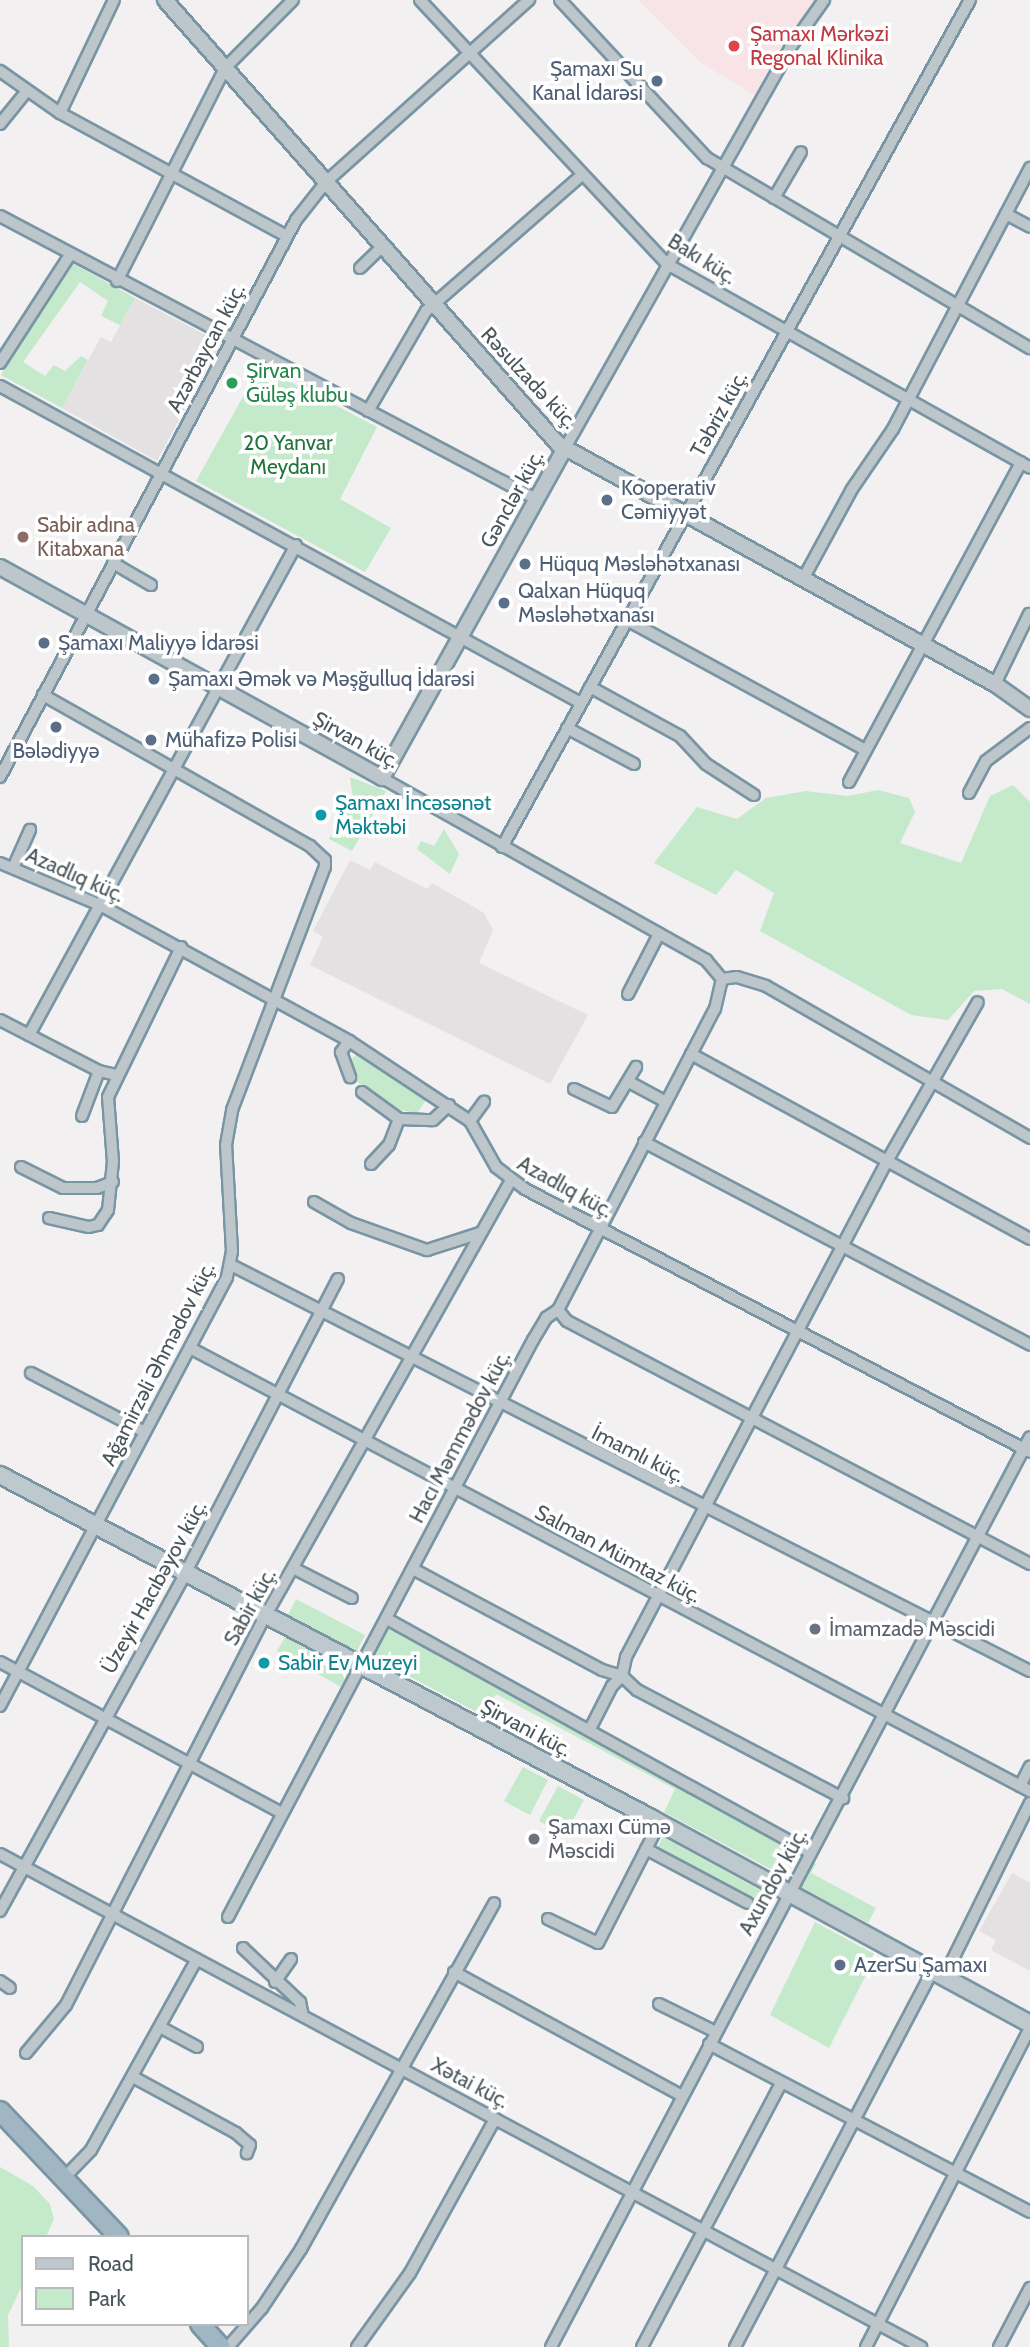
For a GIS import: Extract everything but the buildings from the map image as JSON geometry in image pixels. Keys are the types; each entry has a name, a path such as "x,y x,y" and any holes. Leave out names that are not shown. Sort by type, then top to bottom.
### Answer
{"highway":[{"path":"0,2111 117,2235"},
{"path":"202,2326 221,2347"}],"main road":[{"name":"Şirvani küç.","path":"1,1479 186,1572 660,1822 1030,2026"}],"street":[{"path":"60,113 114,0"},
{"name":"Rəsulzadə küç.","path":"165,0 565,448 995,684 1030,709"},
{"path":"117,281 225,68 293,0"},
{"name":"Bakı küç.","path":"420,0 581,176 667,264 1025,465"},
{"name":"Azərbaycan küç.","path":"0,777 287,236 326,182 471,55 529,0"},
{"path":"561,0 676,128 722,168 1030,348"},
{"name":"Gənclər küç.","path":"382,778 667,264 790,48 824,0"},
{"name":"Təbriz küç.","path":"502,847 970,0"},
{"path":"0,71 26,92 60,113 287,236"},
{"path":"0,124 26,92"},
{"path":"774,198 801,152"},
{"path":"803,579 852,489 893,429 907,397 1030,168"},
{"path":"368,411 433,303 581,176"},
{"path":"1006,214 1030,227"},
{"path":"0,216 117,281 536,499"},
{"path":"360,268 383,246"},
{"path":"0,363 70,255"},
{"path":"0,386 162,471 581,703"},
{"path":"849,782 920,643 1025,465"},
{"path":"29,1035 296,545"},
{"path":"113,563 151,585"},
{"name":"Şirvan küç.","path":"0,567 706,960 722,979"},
{"path":"995,684 1029,614"},
{"path":"627,620 865,750"},
{"path":"590,687 680,736 706,764 754,795"},
{"path":"43,695 174,769"},
{"path":"567,728 634,764"},
{"path":"969,793 986,761 1030,728"},
{"name":"Ağamirzəli Əhmədov küç.","path":"0,1706 190,1348 231,1265 229,1122 320,886 325,859 310,846 174,769"},
{"path":"13,868 30,830"},
{"name":"Azadlıq küç.","path":"0,863 100,905 275,997 349,1041 470,1121 496,1167 511,1181 1027,1451"},
{"path":"628,994 659,934"},
{"path":"49,1218 78,1227 98,1225 108,1210 113,1182 107,1106 116,1075 181,947"},
{"path":"722,979 737,977 766,986 1030,1138"},
{"name":"Hacı Məmmədov küç.","path":"228,1917 540,1328 558,1310 598,1228 715,1009 722,979"},
{"path":"590,1729 612,1686 622,1676 626,1657 886,1163 978,1002"},
{"path":"1,1023 99,1072 116,1075"},
{"path":"349,1041 341,1052 350,1077"},
{"path":"691,1054 886,1163 1030,1239"},
{"path":"574,1089 612,1107 636,1067"},
{"path":"82,1116 99,1072"},
{"path":"629,1082 666,1102"},
{"path":"362,1092 399,1119 433,1120 449,1105"},
{"path":"470,1121 484,1102"},
{"path":"371,1164 389,1145 399,1119"},
{"path":"644,1142 1030,1345"},
{"path":"21,1167 63,1188 97,1188 113,1182"},
{"name":"Sabir küç.","path":"26,2053 66,2005 187,1763 266,1615 511,1181"},
{"path":"314,1202 351,1223 427,1250 480,1233"},
{"name":"İmamlı küç.","path":"231,1265 319,1313 705,1510 1030,1671"},
{"name":"Üzeyir Hacıbəyov küç.","path":"0,1911 186,1572 338,1279"},
{"path":"558,1310 567,1321 1030,1564"},
{"name":"Salman Mümtaz küç.","path":"190,1348 1025,1788"},
{"path":"31,1373 145,1432"},
{"name":"Axundov küç.","path":"551,2347 786,1892 843,1798 978,1537 1027,1451 1030,1437"},
{"path":"293,1568 352,1598"},
{"path":"413,1569 602,1670 622,1676 636,1690 843,1798"},
{"path":"387,1619 809,1852"},
{"path":"0,1662 282,1814"},
{"path":"1025,1788 1030,1766"},
{"path":"735,2347 778,2270 854,2121 1030,1804"},
{"path":"548,1919 598,1943 660,1822"},
{"path":"646,1849 748,1903"},
{"name":"Xətai küç.","path":"0,1854 921,2347"},
{"path":"248,2324 262,2308 301,2249 494,1903"},
{"path":"243,1948 275,1982 300,2002 303,2016"},
{"path":"64,2178 86,2158 197,1959"},
{"path":"275,1982 291,1959"},
{"path":"454,1972 682,2096"},
{"path":"0,1981 10,1989"},
{"path":"659,2004 716,2032"},
{"path":"866,2347 1030,2026"},
{"path":"160,2027 197,2047"},
{"path":"709,2044 1030,2212"},
{"path":"133,2077 236,2133 250,2145 247,2153"},
{"path":"642,2347 781,2083"},
{"path":"358,2347 410,2273 495,2119"},
{"path":"999,2347 1030,2288"},
{"path":"228,2347 246,2326"}],"shaded area":[{"name":"Şamaxı Mərkəzi Regonal Klinika","path":"638,0 816,0 793,31 756,96 700,62"},
{"path":"135,298 221,343 157,461 62,408 101,337 111,342"},
{"path":"350,860 370,870 375,862 427,889 432,883 484,913 493,930 479,963 588,1015 550,1084 310,965 323,937 313,931"},
{"path":"1012,1873 1030,1883 1030,1971 991,1950 996,1940 979,1931"}],"green space":[{"path":"72,263 135,298 120,325 101,316 108,301 80,282 23,362 45,376 54,365 65,371 81,356 88,360 62,408 1,375"},
{"name":"20 Yanvar Meydanı","path":"260,366 377,427 340,499 391,528 365,572 196,481"},
{"path":"350,777 386,791 352,851 329,839 353,798"},
{"path":"1013,785 1030,802 1030,1004 1002,989 974,991 948,1020 911,1015 760,931 774,893 736,870 716,895 654,863 697,807 737,819 766,798 806,791 848,796 878,790 909,798 915,812 900,843 961,863 990,796"},
{"path":"444,829 459,854 450,874 417,849 421,841 434,846"},
{"path":"357,1054 426,1100 417,1113 395,1109 355,1080 348,1062"},
{"path":"296,1599 365,1635 356,1653 287,1617"},
{"path":"388,1629 791,1844 776,1872 664,1812 675,1789 496,1694 484,1716 373,1657"},
{"path":"285,1637 349,1672 341,1687 277,1651"},
{"path":"523,1767 548,1780 530,1815 504,1801"},
{"path":"558,1786 584,1800 565,1834 539,1821"},
{"path":"663,1837 762,1891 756,1902 657,1848"},
{"path":"810,1860 816,1864 811,1873 876,1908 868,1923 796,1885"},
{"path":"815,1922 876,1955 829,2048 770,2015"},
{"path":"0,2167 33,2186 50,2204 54,2219 47,2235 21,2235 21,2288 8,2315 9,2347 0,2347"}],"place":[{"name":"Şamaxı Mərkəzi Regonal Klinika","path":"734,46"},
{"name":"Şamaxı Su Kanal İdarəsi","path":"657,81"},
{"name":"Şirvan Güləş klubu","path":"232,383"},
{"name":"Kooperativ Cəmiyyət","path":"607,500"},
{"name":"Sabir adına Kitabxana","path":"23,537"},
{"name":"Hüquq Məsləhətxanası","path":"525,564"},
{"name":"Qalxan Hüquq Məsləhətxanası","path":"504,603"},
{"name":"Şamaxı Maliyyə İdarəsi","path":"44,643"},
{"name":"Şamaxı Əmək və Məşğulluq İdarəsi","path":"154,679"},
{"name":"Bələdiyyə","path":"56,727"},
{"name":"Mühafizə Polisi","path":"151,740"},
{"name":"Şamaxı İncəsənət Məktəbi","path":"321,815"},
{"name":"İmamzadə Məscidi","path":"815,1629"},
{"name":"Sabir Ev Muzeyi","path":"264,1663"},
{"name":"Şamaxı Cümə Məscidi","path":"534,1839"},
{"name":"AzerSu Şamaxı","path":"840,1965"}]}
